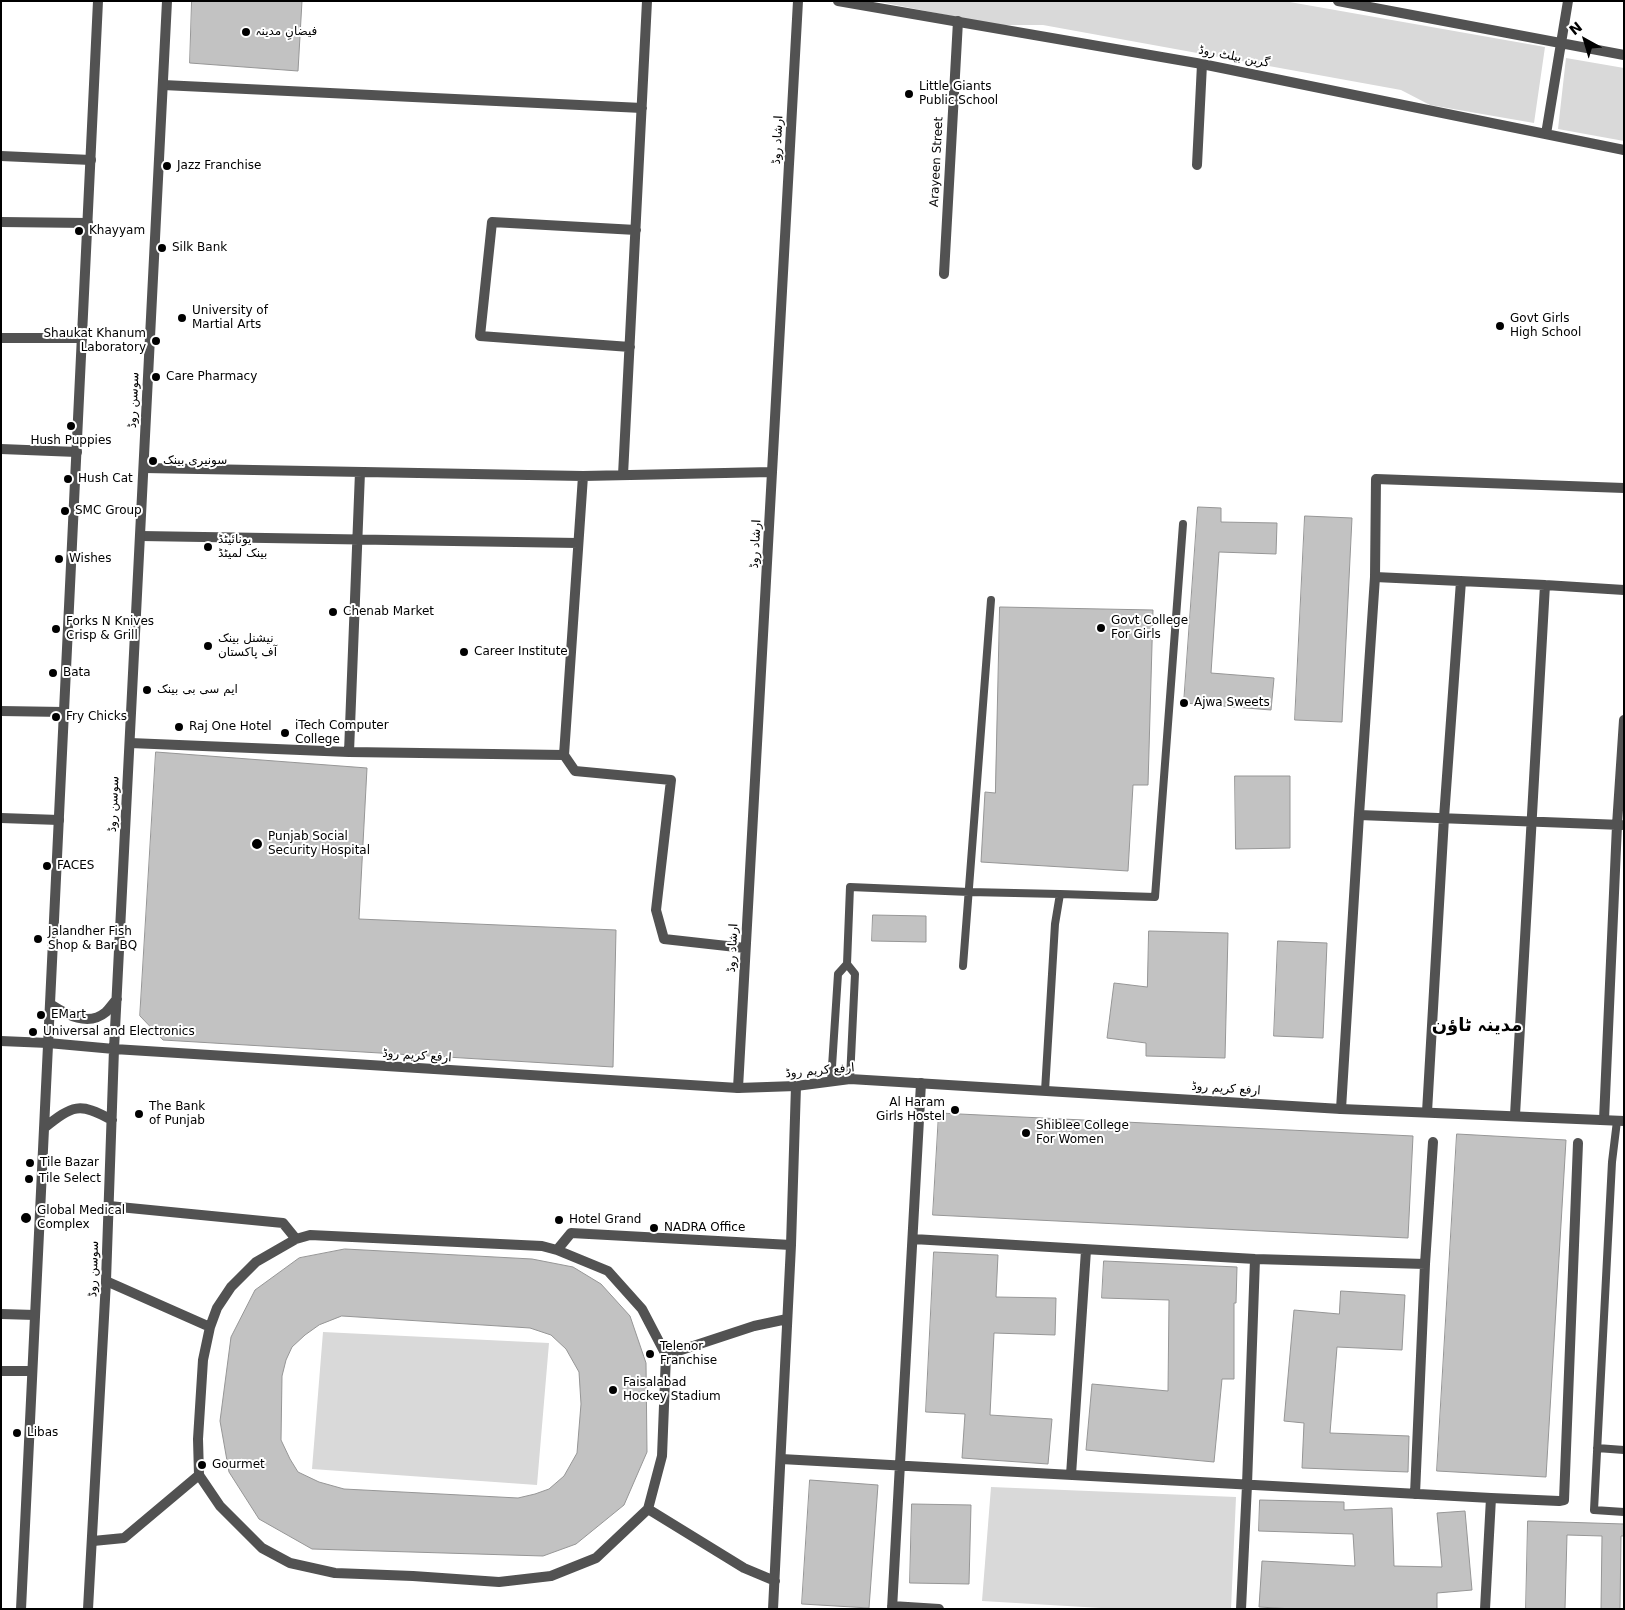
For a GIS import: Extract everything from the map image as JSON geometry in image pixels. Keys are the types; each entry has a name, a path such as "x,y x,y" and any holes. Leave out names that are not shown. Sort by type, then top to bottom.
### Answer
{"street":[{"path":"21,1609 98,1"},
{"name":"سوسن روڈ","path":"88,1609 106,1281 114,1049 167,1"},
{"path":"623,475 647,1"},
{"name":"ارشاد روڈ","path":"738,1088 798,1"},
{"name":"گرین بیلٹ روڈ","path":"838,1 866,4 1202,64 1624,150"},
{"path":"1338,1 1360,3 1624,55"},
{"path":"1546,134 1568,1"},
{"name":"Arayeen Street","path":"944,274 958,21"},
{"path":"1197,165 1202,64"},
{"path":"164,85 642,108"},
{"path":"1,156 91,160"},
{"path":"1,222 88,223"},
{"path":"630,347 480,336 492,222 636,230"},
{"path":"1,338 82,338"},
{"path":"1,449 77,452"},
{"path":"144,468 583,476 772,472"},
{"path":"349,752 360,472"},
{"path":"583,476 564,755 575,771 671,780 656,910 664,938 745,948"},
{"path":"1341,1109 1375,577 1376,479 1624,488"},
{"path":"141,536 578,543"},
{"path":"1375,577 1624,590"},
{"path":"1427,1112 1444,818 1461,581"},
{"path":"1515,1115 1545,585"},
{"path":"1,711 64,712"},
{"path":"1604,1120 1624,720"},
{"path":"130,743 349,752 564,755"},
{"path":"1359,815 1620,825"},
{"path":"1,818 59,820"},
{"path":"50,1004 69,1016 88,1019 106,1012 117,999"},
{"name":"ارفع کریم روڈ","path":"1,1041 738,1088 796,1086 850,1079 1341,1109 1620,1121"},
{"path":"921,1083 892,1608 939,1609"},
{"path":"773,1609 791,1245 796,1086"},
{"path":"44,1128 63,1113 80,1107 92,1110 112,1120"},
{"path":"1415,1494 1425,1264 1433,1142"},
{"path":"781,1459 1491,1498 1564,1500 1578,1143"},
{"path":"109,1206 283,1224 296,1239"},
{"path":"557,1250 571,1234 791,1245"},
{"path":"310,1235 542,1246 557,1250 608,1271 642,1309 666,1355 662,1456 648,1509 596,1558 550,1576 499,1582 335,1573 290,1563 262,1548 220,1506 199,1475 198,1439 203,1360 210,1327 217,1308 231,1287 256,1262 296,1239 310,1235"},
{"path":"913,1239 1255,1259 1425,1264"},
{"path":"1072,1476 1086,1250"},
{"path":"1241,1609 1248,1485 1255,1259"},
{"path":"106,1281 210,1327"},
{"path":"1,1314 35,1314"},
{"path":"666,1355 754,1326 787,1319"},
{"path":"1,1371 32,1371"},
{"path":"93,1541 124,1538 199,1475"},
{"path":"1485,1609 1491,1498"},
{"path":"648,1509 744,1568 775,1581"}],"lane":[{"path":"831,1082 838,974 847,964 850,887 1155,897 1183,524"},
{"path":"963,966 991,600"},
{"path":"1045,1091 1055,924 1060,894"},
{"path":"847,964 855,974 850,1079"},
{"path":"1620,1121 1612,1162 1594,1510 1624,1512"},
{"path":"1597,1448 1624,1450"}],"shaded area":[{"path":"875,1 1284,1 1545,47 1534,123 1430,105 1401,90 1043,25 997,25"},
{"path":"1566,58 1624,68 1624,141 1558,129"},
{"path":"323,1332 549,1343 537,1485 312,1469"},
{"path":"991,1487 1236,1497 1231,1609 1118,1609 982,1601"}],"building":[{"name":"فیضانِ مدینہ","path":"192,1 302,1 298,71 190,63"},
{"path":"1198,507 1221,508 1221,522 1277,523 1276,554 1219,552 1211,673 1274,678 1271,710 1184,703"},
{"path":"1305,516 1352,518 1342,722 1295,720"},
{"path":"1000,607 1153,610 1148,785 1133,785 1128,871 981,862 985,792 995,793"},
{"name":"Punjab Social Security Hospital","path":"156,752 367,768 359,919 616,930 613,1067 163,1040 140,1016"},
{"path":"1235,776 1290,776 1290,848 1236,849"},
{"path":"873,915 926,916 926,942 872,941"},
{"path":"1149,931 1228,933 1225,1058 1146,1056 1146,1043 1107,1038 1114,983 1147,987"},
{"path":"1278,941 1327,943 1323,1038 1274,1036"},
{"path":"939,1113 1413,1136 1408,1238 933,1215"},
{"path":"1457,1134 1566,1140 1546,1477 1437,1471"},
{"name":"Faisalabad Hockey Stadium","path":"345,1249 532,1259 573,1267 601,1284 630,1316 646,1363 647,1452 624,1505 576,1544 543,1556 312,1549 259,1519 229,1472 220,1421 231,1337 255,1290 299,1258","holes":["342,1316 530,1328 551,1335 566,1349 579,1372 581,1404 577,1453 564,1476 549,1489 518,1498 344,1489 319,1482 298,1472 290,1459 281,1440 282,1376 292,1347 319,1325"]},
{"path":"934,1252 998,1255 996,1297 1056,1298 1055,1335 994,1333 990,1415 1052,1419 1048,1464 962,1458 965,1414 926,1412"},
{"path":"1104,1261 1237,1267 1236,1303 1234,1303 1234,1379 1222,1379 1214,1462 1086,1450 1092,1384 1168,1391 1169,1300 1102,1298"},
{"path":"1341,1291 1405,1295 1402,1350 1337,1347 1330,1433 1409,1436 1408,1472 1302,1468 1304,1423 1284,1421 1294,1310 1339,1314"},
{"path":"810,1480 878,1485 869,1608 802,1604"},
{"path":"1260,1500 1344,1502 1344,1510 1392,1508 1394,1566 1442,1567 1437,1513 1465,1511 1472,1590 1437,1593 1437,1609 1293,1609 1259,1607 1262,1561 1355,1566 1353,1534 1259,1531"},
{"path":"912,1504 971,1505 969,1584 910,1583"},
{"path":"1528,1521 1624,1524 1624,1536 1621,1536 1620,1609 1601,1609 1602,1536 1567,1535 1565,1609 1526,1609"}],"place":[{"name":"فیضانِ مدینہ","path":"246,32"},
{"name":"Little Giants Public School","path":"909,94"},
{"name":"Jazz Franchise","path":"167,166"},
{"name":"Khayyam","path":"79,231"},
{"name":"Silk Bank","path":"162,248"},
{"name":"University of Martial Arts","path":"182,318"},
{"name":"Govt Girls High School","path":"1500,326"},
{"name":"Shaukat Khanum Laboratory","path":"156,341"},
{"name":"Care Pharmacy","path":"156,377"},
{"name":"Hush Puppies","path":"71,426"},
{"name":"سونیری بینک","path":"153,461"},
{"name":"Hush Cat","path":"68,479"},
{"name":"SMC Group","path":"65,511"},
{"name":"یونائیٹڈ بینک لمیٹڈ","path":"208,547"},
{"name":"Wishes","path":"59,559"},
{"name":"Chenab Market","path":"333,612"},
{"name":"Govt College For Girls","path":"1101,628"},
{"name":"Forks N Knives Crisp & Grill","path":"56,629"},
{"name":"نیشنل بینک آف پاکستان","path":"208,646"},
{"name":"Career Institute","path":"464,652"},
{"name":"Bata","path":"53,673"},
{"name":"ایم سی بی بینک","path":"147,690"},
{"name":"Ajwa Sweets","path":"1184,703"},
{"name":"Fry Chicks","path":"56,717"},
{"name":"Raj One Hotel","path":"179,727"},
{"name":"iTech Computer College","path":"285,733"},
{"name":"Punjab Social Security Hospital","path":"257,844"},
{"name":"FACES","path":"47,866"},
{"name":"Jalandher Fish Shop & Bar BQ","path":"38,939"},
{"name":"EMart","path":"41,1015"},
{"name":"Universal and Electronics","path":"33,1032"},
{"name":"Al Haram Girls Hostel","path":"955,1110"},
{"name":"The Bank of Punjab","path":"139,1114"},
{"name":"Shiblee College For Women","path":"1026,1133"},
{"name":"Tile Bazar","path":"30,1163"},
{"name":"Tile Select","path":"29,1179"},
{"name":"Global Medical Complex","path":"26,1218"},
{"name":"Hotel Grand","path":"559,1220"},
{"name":"NADRA Office","path":"654,1228"},
{"name":"Telenor Franchise","path":"650,1354"},
{"name":"Faisalabad Hockey Stadium","path":"613,1390"},
{"name":"Libas","path":"17,1433"},
{"name":"Gourmet","path":"202,1465"}],"district":[{"name":"مدینہ ٹاؤن","path":"1477,1026"}]}
